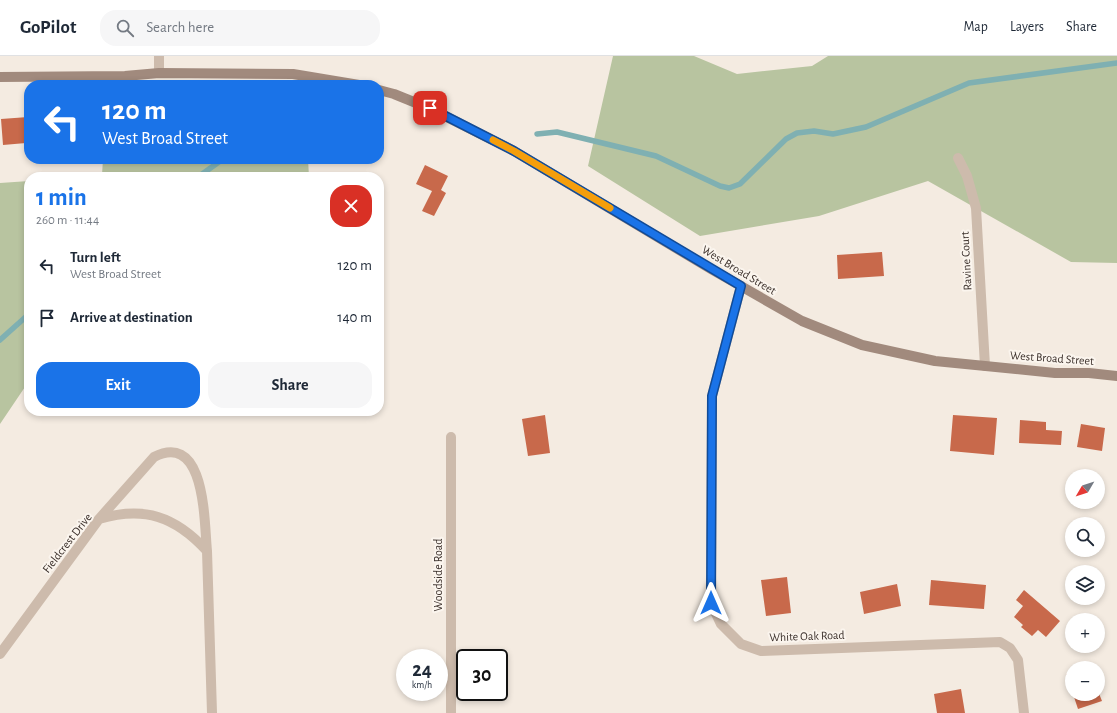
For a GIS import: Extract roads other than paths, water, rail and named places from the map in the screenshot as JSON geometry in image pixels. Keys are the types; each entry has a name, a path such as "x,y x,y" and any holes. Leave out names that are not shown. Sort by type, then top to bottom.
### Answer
{"street":[{"path":"159,56 160,73"},
{"path":"0,77 125,76 160,73 293,74 330,80"},
{"name":"West Broad Street","path":"384,91 430,108 514,151 802,322 862,345 935,361 1055,373 1089,373 1117,376"},
{"name":"Ravine Court","path":"958,158 967,176 976,208 985,366"},
{"name":"White Oak Road","path":"741,286 712,396 711,603 721,624 741,644 761,651 1000,642 1010,648 1018,660 1024,713"},
{"name":"Woodside Road","path":"451,437 452,713"},
{"path":"99,519 154,458 162,454 179,454 187,459 193,466 198,477 201,491 207,551 212,713"},
{"name":"Fieldcrest Drive","path":"0,654 99,519 112,515 132,513 151,515 178,525 194,536 207,551"}],"waterway":[{"path":"537,134 557,132 656,156 720,186 729,188 740,184 786,139 797,133 814,131 833,134 866,127 969,83 1117,63"},
{"path":"205,172 216,164"},
{"path":"0,340 24,318"}]}
